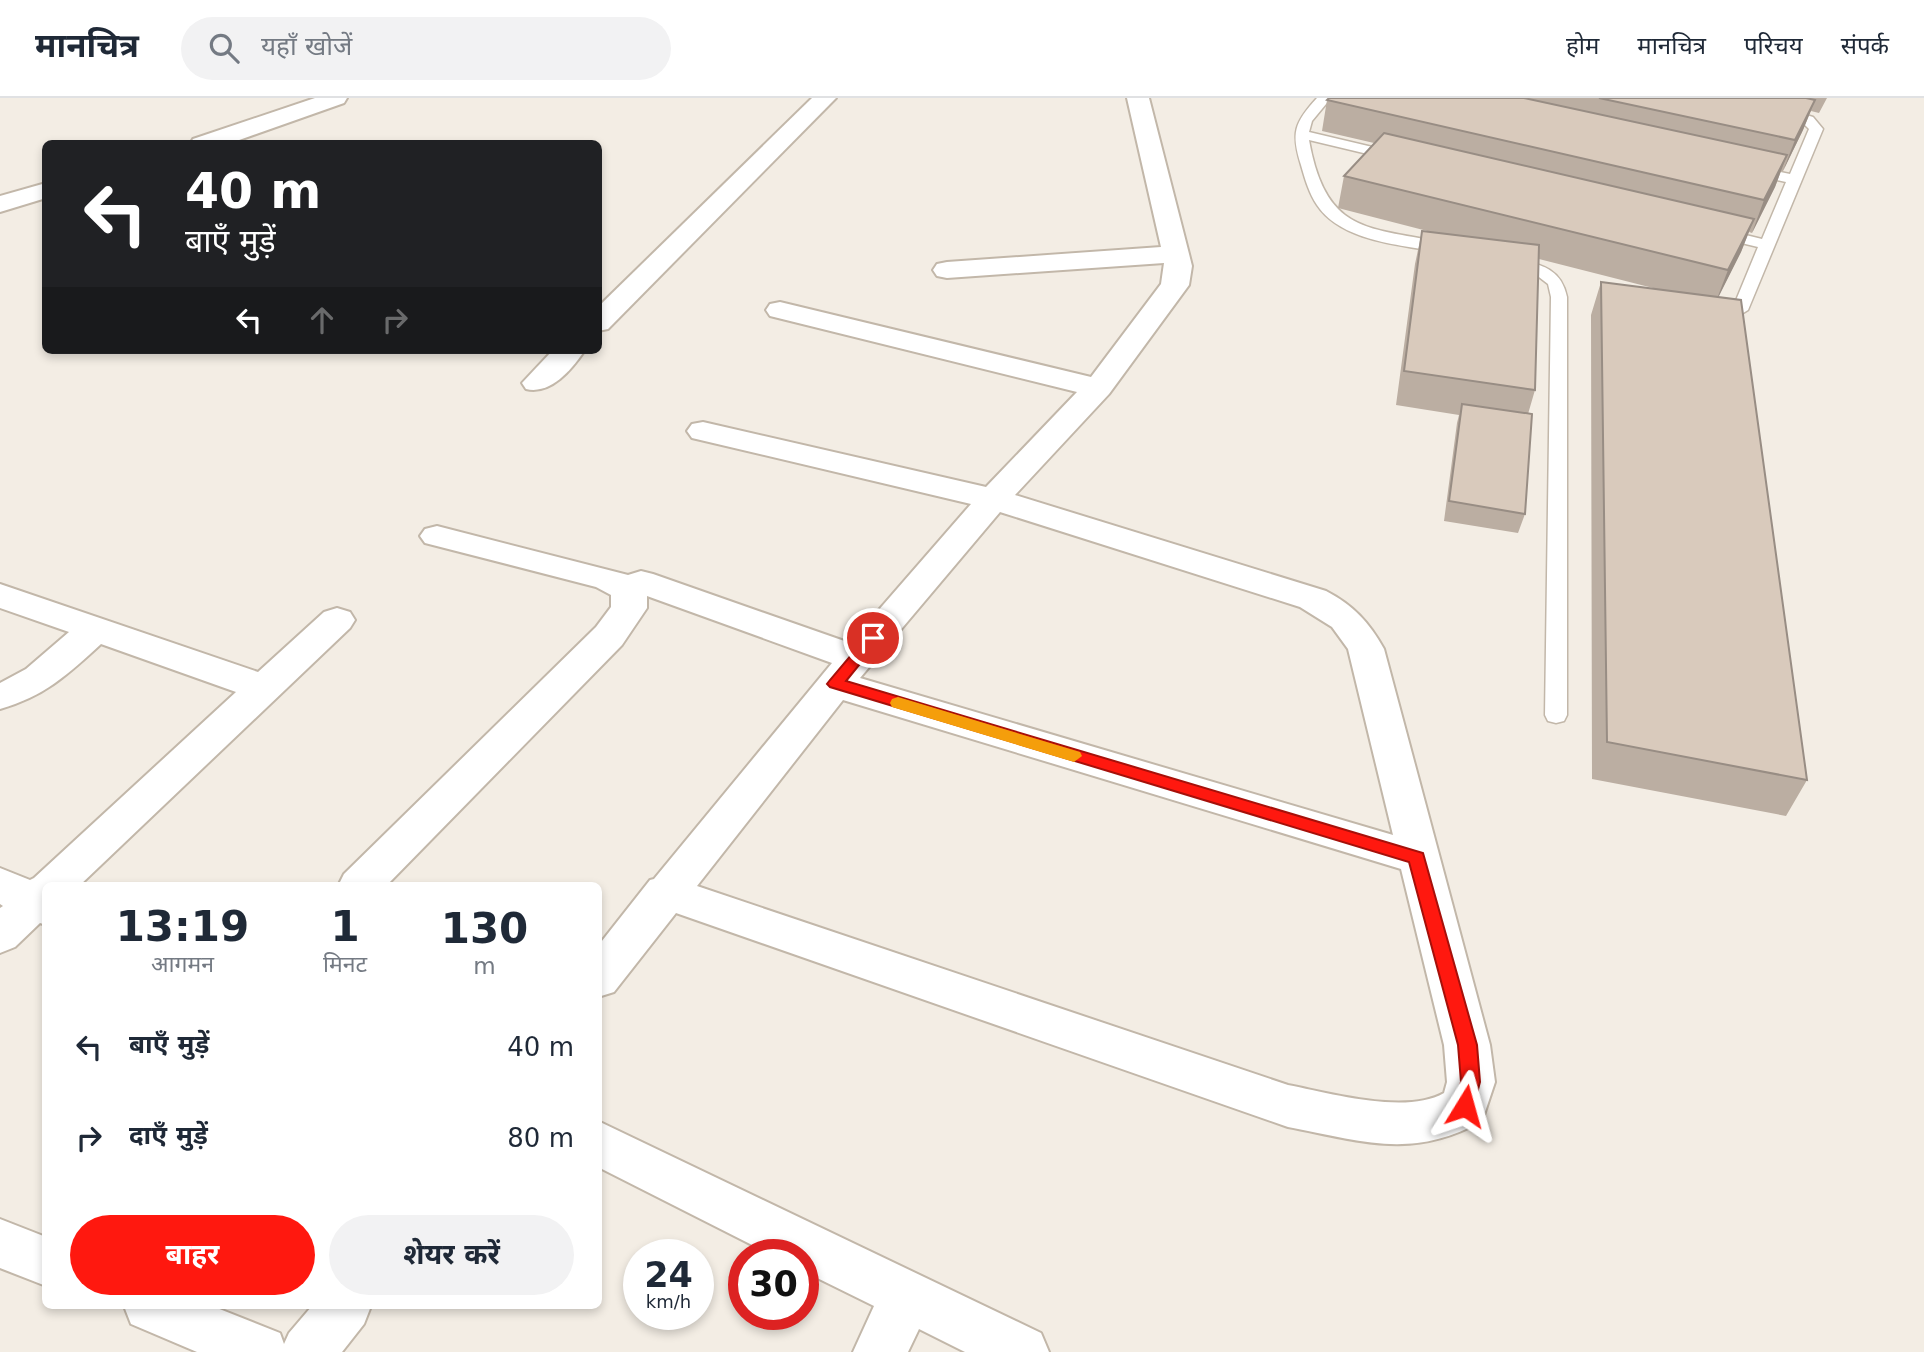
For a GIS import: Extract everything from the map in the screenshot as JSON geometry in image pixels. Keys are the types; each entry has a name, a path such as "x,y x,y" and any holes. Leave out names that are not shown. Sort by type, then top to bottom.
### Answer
{"street":[{"path":"214,140 336,98"},
{"path":"602,319 825,98"},
{"path":"602,974 665,892 846,671 993,499 1098,388 1175,285 1178,266 1176,254 1138,98"},
{"path":"0,204 42,191"},
{"path":"947,270 1176,254"},
{"path":"780,310 1098,388"},
{"path":"537,383 566,354"},
{"path":"665,892 1288,1106 1365,1120 1416,1123 1445,1118 1465,1106 1471,1082 1467,1045 1417,858 1366,649 1355,629 1339,613 1313,599 993,499 703,431"},
{"path":"363,882 609,636 629,608 629,590 608,579 437,536"},
{"path":"641,582 846,671 1417,858"},
{"path":"0,595 263,688"},
{"path":"48,882 337,620"},
{"path":"0,696 12,694 33,681 95,629"},
{"path":"0,935 35,894"},
{"path":"602,1145 1022,1352"},
{"path":"0,1243 42,1260"},
{"path":"880,1352 907,1295"},
{"path":"157,1309 261,1352"},
{"path":"308,1352 343,1309"}],"lane":[{"path":"1324,98 1302,122 1301,134 1317,194 1325,207 1336,218 1355,228 1462,252"},
{"path":"1740,310 1816,129 1808,120 1764,108"},
{"path":"1301,134 1408,160"},
{"path":"1730,165 1796,180"},
{"path":"1701,229 1768,245"},
{"path":"1489,258 1541,271 1556,282 1559,297 1556,715"}],"building":[{"path":"1524,98 1787,155 1764,200 1327,100"},
{"path":"1599,98 1806,98 1815,100 1795,140"},
{"path":"1384,133 1754,219 1728,270 1344,176"},
{"path":"1422,231 1539,245 1535,390 1404,371"},
{"path":"1601,282 1741,300 1807,780 1607,742"},
{"path":"1462,404 1532,414 1525,514 1449,501"}],"slow traffic":[{"path":"898,703 1074,756"}],"route":[{"path":"873,638 835,684 1417,858 1467,1045 1471,1082 1465,1106"}]}
